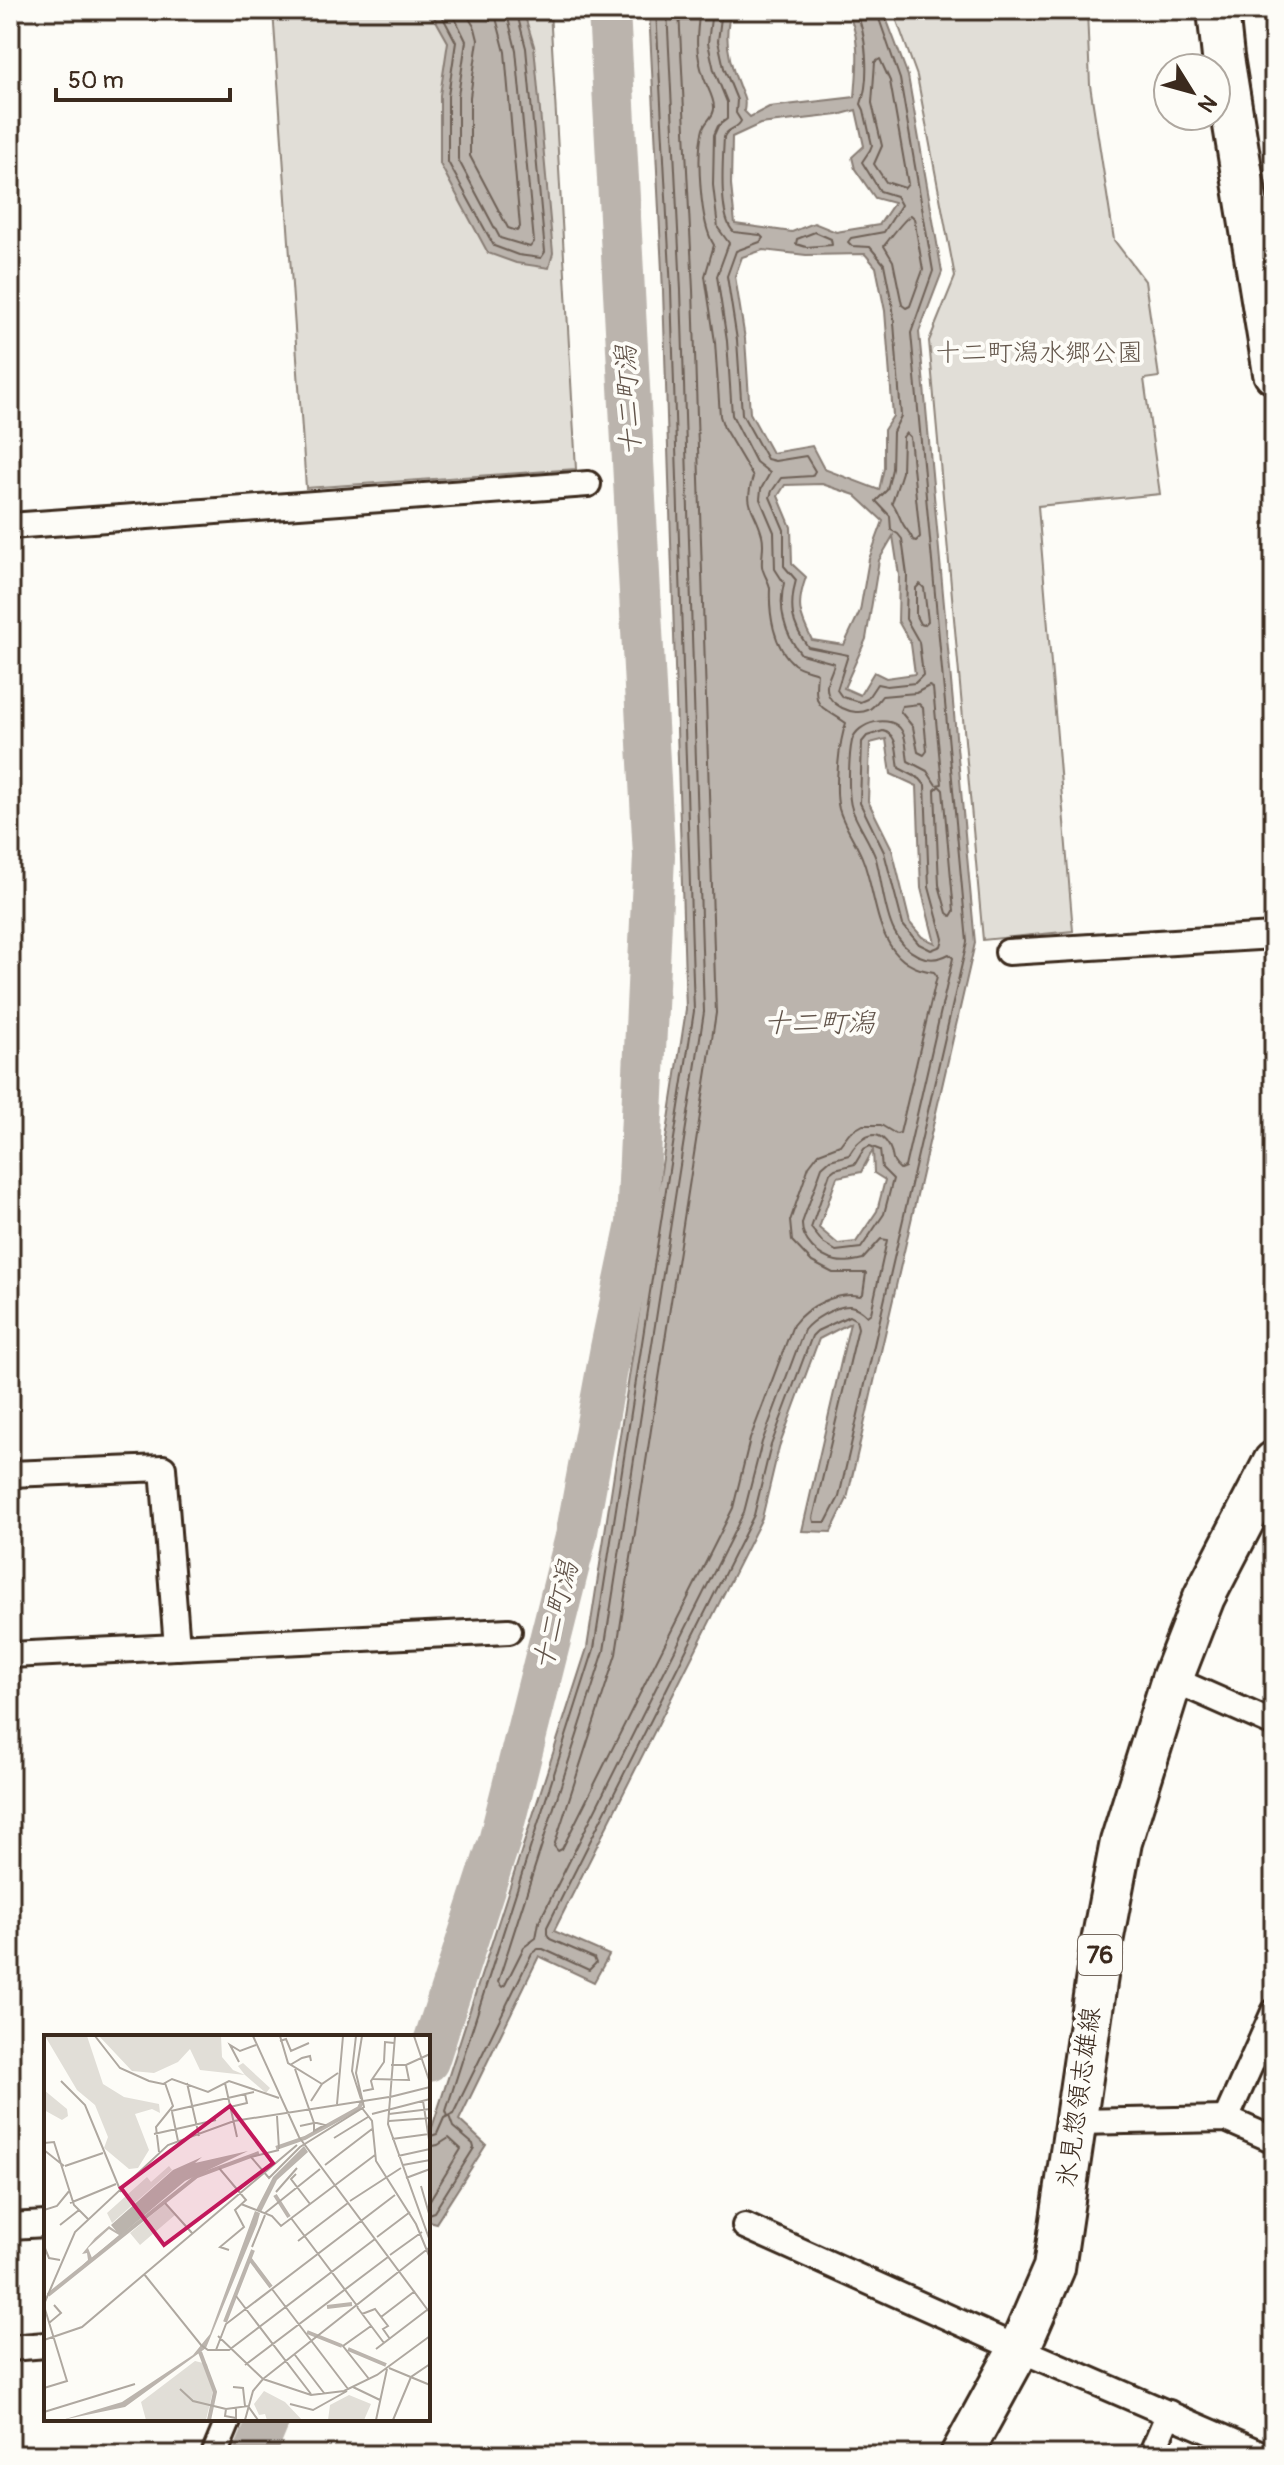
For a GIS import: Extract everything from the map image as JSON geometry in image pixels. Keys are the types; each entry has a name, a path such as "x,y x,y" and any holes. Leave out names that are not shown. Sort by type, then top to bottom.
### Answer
{"main road":[{"path":"1218,10 1274,373"},
{"name":"氷見惣領志雄線","path":"961,2455 1019,2349 1054,2268 1102,1942 1121,1842 1172,1679 1204,1597 1274,1462"}],"street":[{"path":"10,526 588,484"},
{"path":"1008,952 1274,936"},
{"path":"10,1474 163,1468 177,1647"},
{"path":"10,1655 509,1631"},
{"path":"1172,1679 1274,1724"},
{"path":"1226,2119 1274,2012"},
{"path":"1076,2122 1226,2119 1274,2140"},
{"path":"10,2226 44,2224"},
{"path":"745,2226 1264,2455"},
{"path":"10,2348 44,2345"},
{"path":"1151,2455 1169,2413"},
{"path":"214,2455 228,2421"}],"green space":[{"path":"273,10 550,10 576,469 306,488"},
{"name":"十二町潟水郷公園","path":"893,10 1087,10 1090,85 1114,240 1145,281 1159,377 1144,379 1160,494 1038,506 1073,931 983,940 929,341 955,277 917,76"}],"water":[{"path":"430,10 523,10 534,46 553,253 549,268 516,263 488,253 440,164 440,95 448,42"},
{"name":"十二町潟","path":"649,10 732,10 727,29 728,48 744,98 744,111 750,117 769,107 855,97 856,41 846,10 883,10 908,76 942,272 919,332 975,943 847,1499 831,1532 802,1531 850,1323 819,1339 779,1447 762,1518 554,1931 609,1955 594,1982 539,1956 459,2120 486,2145 436,2223 430,2222 430,2134 587,1648 686,1010 663,291","holes":["856,110 864,146 852,157 855,169 875,198 894,203 879,225 836,232 814,223 792,232 735,224 731,185 732,137 760,124","763,250 806,255 865,254 876,267 885,311 893,416 884,430 884,468 879,490 824,469 812,446 772,453 750,413 745,339 735,276 742,257","822,484 855,495 883,521 869,559 860,611 844,645 812,640 804,624 800,603 806,577 792,564 791,527 778,496 785,485","893,536 899,575 898,621 911,644 915,674 886,678 874,672 860,695 844,688 866,639 879,560","886,739 891,774 917,786 921,888 935,943 922,937 910,923 892,849 868,801 870,743","873,1150 874,1173 885,1180 877,1211 856,1242 838,1244 819,1228 837,1177 861,1172"]}],"waterway":[{"name":"十二町潟","path":"430,2055 499,1842 576,1537 637,1224 654,856 609,10"},
{"name":"十二町潟","path":"254,2455 268,2421"}]}
